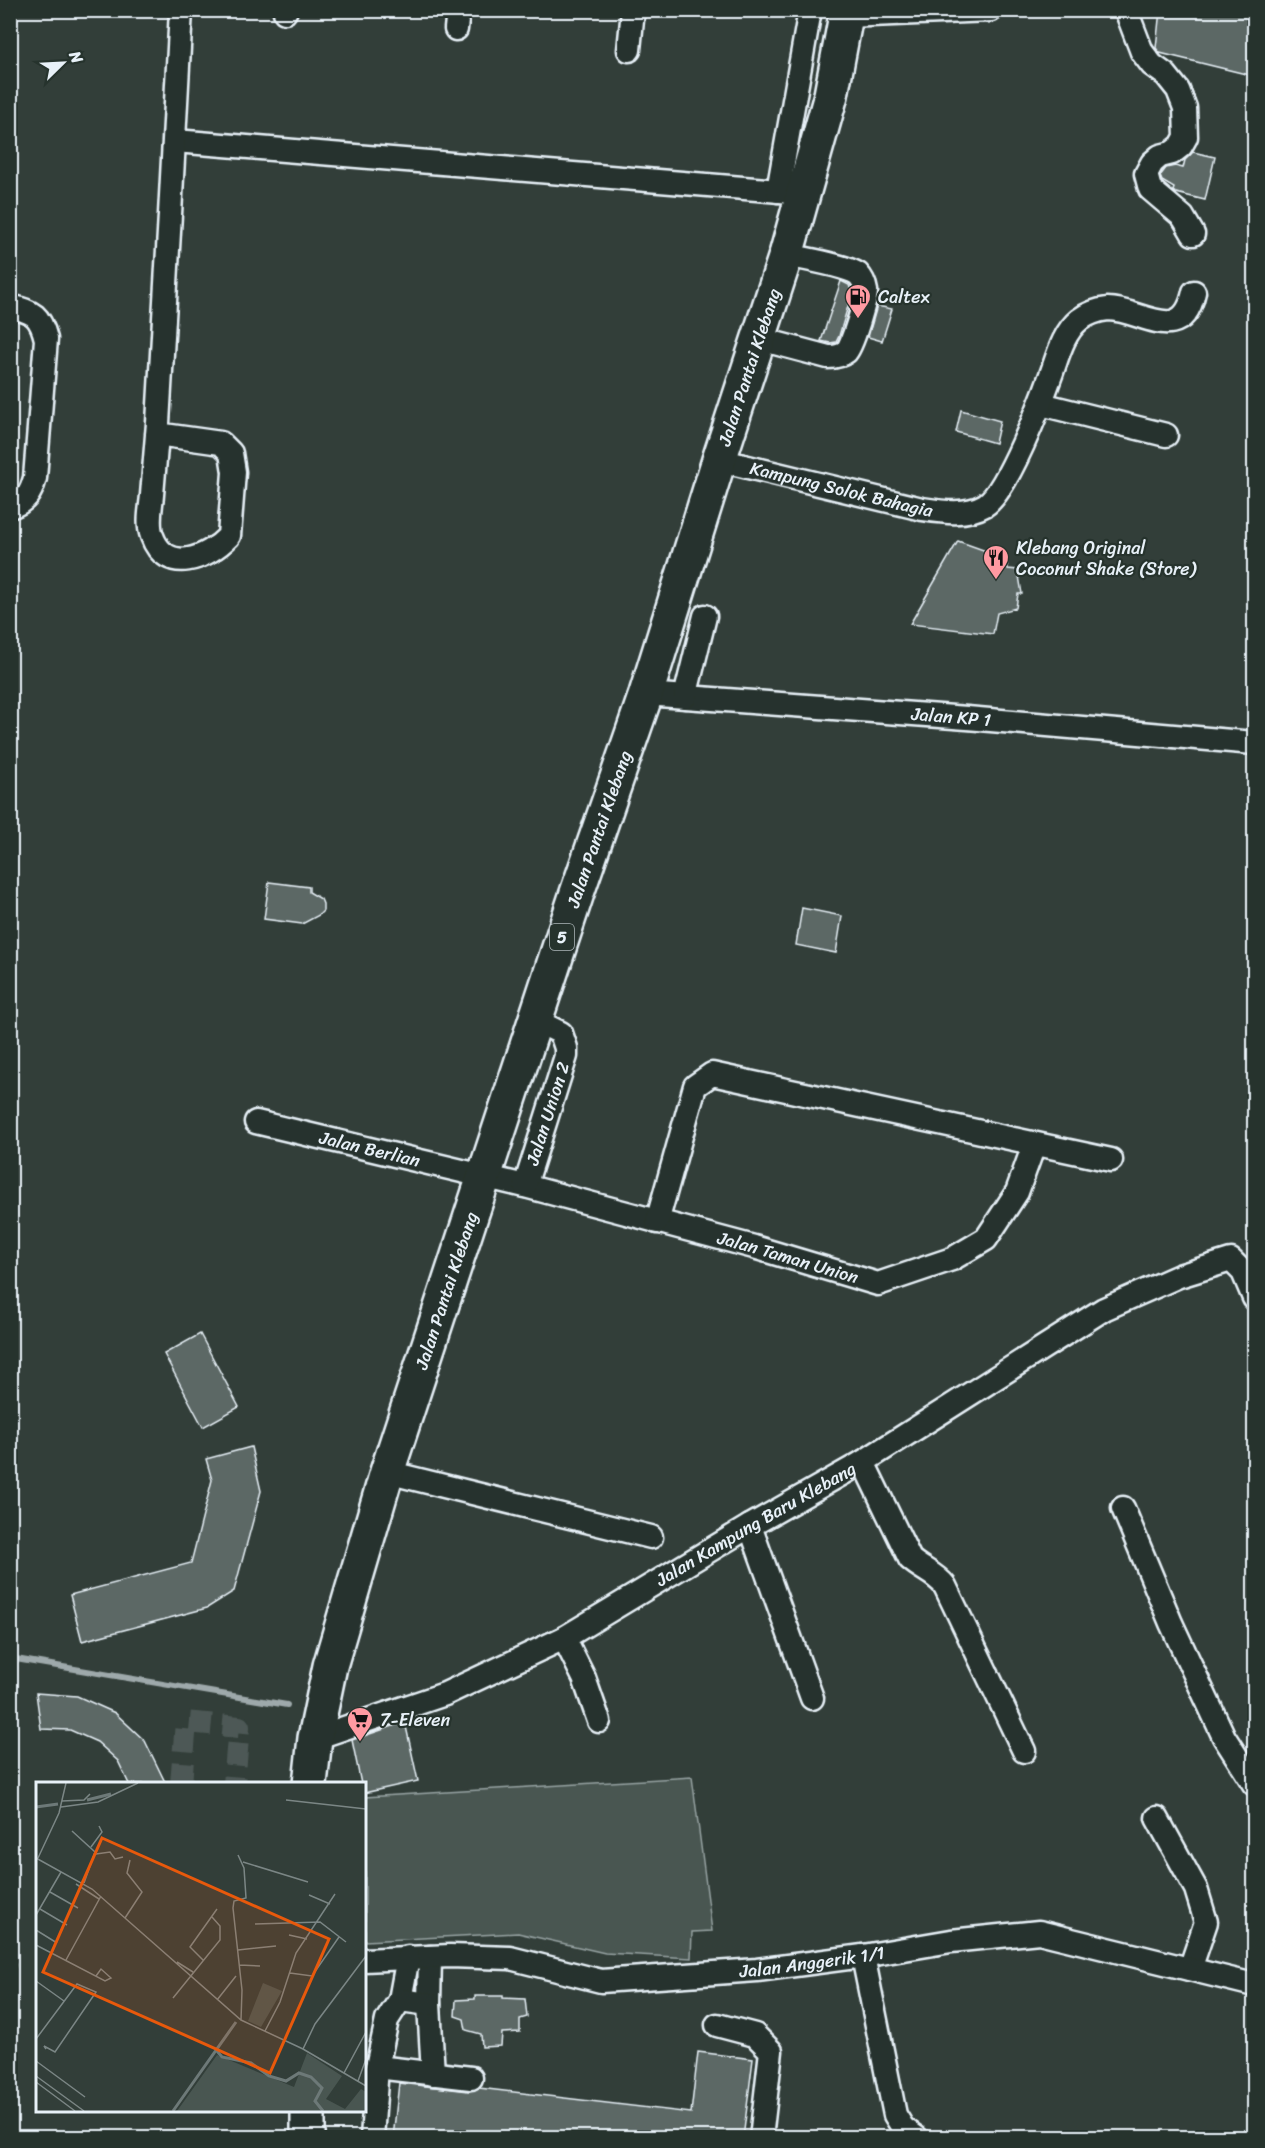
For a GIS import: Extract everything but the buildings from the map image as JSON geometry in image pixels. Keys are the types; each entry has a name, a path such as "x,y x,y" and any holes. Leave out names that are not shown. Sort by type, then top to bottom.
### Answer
{"highway":[{"name":"Jalan Pantai Klebang","path":"310,1782 315,1738 330,1666 387,1472 483,1176 646,694 719,460 760,339 786,255 791,192 831,95 846,13"},
{"path":"308,2112 308,2138"}],"street":[{"path":"157,434 221,443 231,453 234,472 229,536 209,553 196,558 184,560 173,558 156,545 150,526 175,141 181,10"},
{"path":"629,50 633,10"},
{"path":"175,141 791,192 810,10"},
{"path":"846,13 991,10"},
{"path":"1126,10 1142,52 1178,90 1185,108 1186,137 1181,146 1172,153 1160,156 1152,163 1146,174 1150,189 1183,217 1193,234"},
{"path":"760,339 828,357 838,356 847,351 852,341 866,291 858,274 786,255"},
{"path":"1166,435 1041,404 1063,342 1077,321 1093,312 1109,309 1156,322 1173,321 1184,315 1191,307 1194,292"},
{"path":"10,306 27,310 36,316 43,326 46,339 35,478 27,499 10,507"},
{"name":"Kampung Solok Bahagia","path":"719,460 922,509 946,513 965,512 985,505 999,492 1041,404"},
{"path":"685,697 705,616"},
{"name":"Jalan KP 1","path":"646,694 967,718 1254,743"},
{"name":"Jalan Union 2","path":"525,1186 566,1056 561,1033 535,1020"},
{"path":"657,1222 695,1086 712,1074 1111,1160"},
{"name":"Jalan Berlian","path":"256,1122 483,1176"},
{"name":"Jalan Taman Union","path":"483,1176 754,1247 878,1284 951,1259 986,1239 1017,1192 1034,1145"},
{"name":"Jalan Kampung Baru Klebang","path":"315,1738 445,1694 564,1638 750,1526 863,1462 1104,1309 1179,1276 1232,1260 1243,1272 1254,1298"},
{"path":"863,1462 910,1559 917,1566 938,1576 945,1586 1024,1751"},
{"path":"387,1472 651,1537"},
{"path":"1123,1508 1171,1623 1224,1737 1254,1784"},
{"path":"750,1526 812,1698"},
{"path":"564,1638 584,1678 599,1721"},
{"path":"1157,1818 1196,1889 1206,1922 1190,1970"},
{"name":"Jalan Anggerik 1/1","path":"366,1960 418,1957 510,1958 601,1981 757,1970 863,1956 951,1941 1039,1932 1254,1985"},
{"path":"863,1956 895,2115 903,2128 917,2138"},
{"path":"372,2138 377,2067 387,2020 400,2000 418,1957"},
{"path":"418,1957 429,2004 433,2074"},
{"path":"400,2000 429,2004"},
{"path":"717,2025 755,2035 771,2051 761,2138"},
{"path":"377,2067 471,2078"}],"shaded area":[{"path":"692,1777 712,1931 692,1932 691,1958 605,1953 518,1933 366,1941 366,1797"}],"waterway":[{"path":"10,1658 287,1705"},
{"path":"10,1954 13,1965 10,1976"}],"tunnel":[{"path":"181,1782 186,1722 239,1727 234,1782"}],"place":[{"name":"Caltex","path":"858,320"},
{"name":"Klebang Original Coconut Shake (Store)","path":"996,581"},
{"name":"7-Eleven","path":"360,1743"}]}
